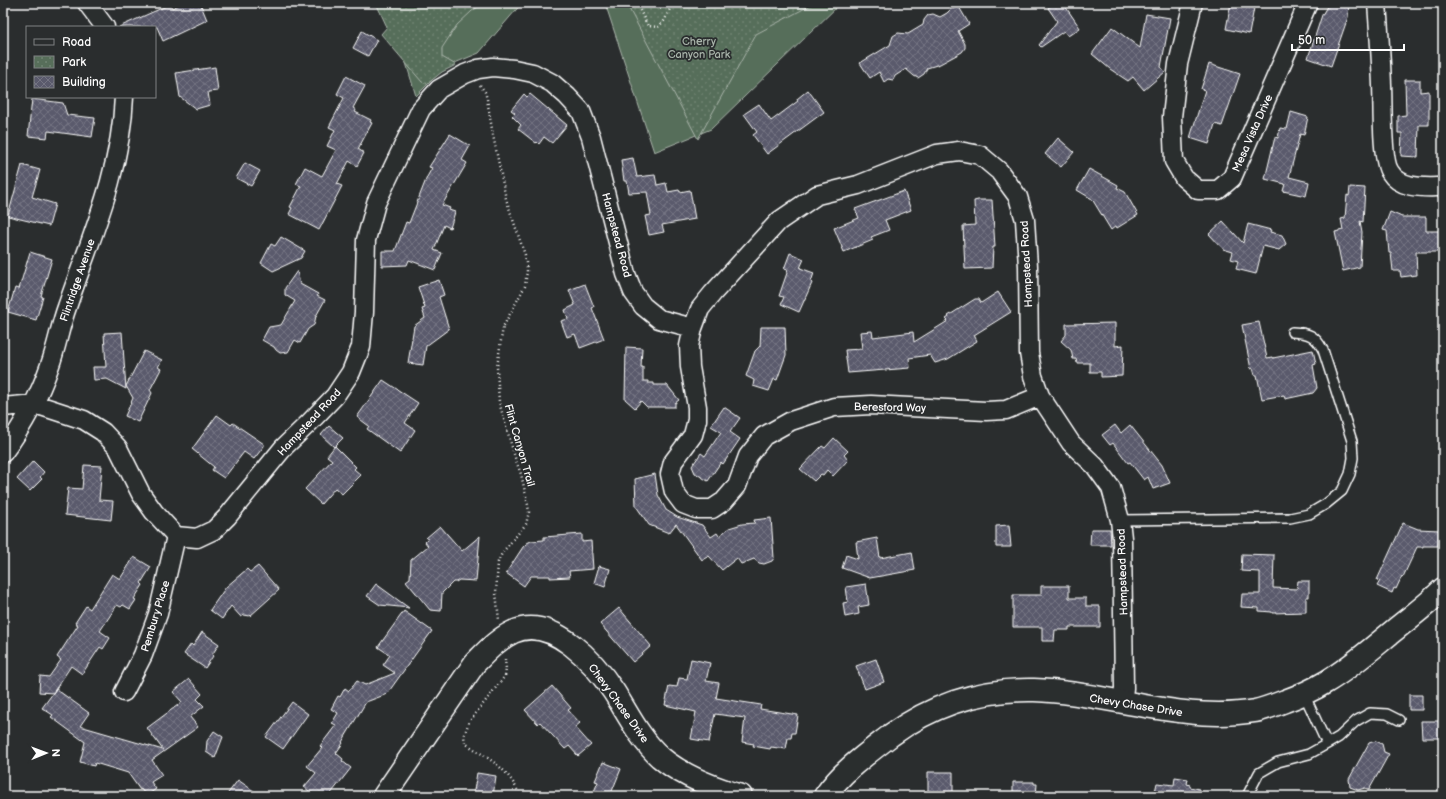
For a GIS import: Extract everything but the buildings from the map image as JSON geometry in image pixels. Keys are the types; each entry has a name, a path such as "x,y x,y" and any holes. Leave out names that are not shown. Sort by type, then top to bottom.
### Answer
{"main road":[{"name":"Chevy Chase Drive","path":"825,796 833,784 870,751 904,726 933,710 962,699 990,693 1035,690 1065,693 1188,713 1227,714 1256,711 1304,694 1326,682 1346,669 1443,590"},
{"name":"Chevy Chase Drive","path":"384,796 475,663 489,648 502,638 514,631 534,628 542,629 561,638 581,651 613,690 646,741 661,757 702,782 741,796"}],"street":[{"path":"86,3 105,26"},
{"name":"Mesa Vista Drive","path":"1193,3 1178,64 1172,117 1174,161 1184,178 1198,190 1218,190 1232,178 1308,3"},
{"path":"1378,3 1385,156 1389,172 1401,182 1416,187 1443,187"},
{"name":"Hampstead Road","path":"176,536 197,538 214,530 227,517 284,447 335,396 351,372 361,347 364,312 366,240 376,203 421,109 439,90 465,74 478,69 493,67 514,68 533,73 552,82 581,111 591,137 626,274 633,292 643,306 659,319 693,328 700,309 712,293 779,220 817,195 858,185 937,154 959,151 980,155 1000,170 1018,197 1025,220 1028,266 1028,353 1033,376 1040,396 1071,443 1095,466 1111,488 1120,520 1122,538 1124,664 1124,688 1122,703"},
{"name":"Flintridge Avenue","path":"3,453 14,439 35,404 50,364 67,308 92,239 114,170 122,128 124,98"},
{"name":"Beresford Way","path":"693,328 689,346 690,367 697,406 697,420 693,435 673,462 670,474 674,492 683,504 696,509 712,509 724,501 737,486 748,456 764,436 791,421 834,407 871,404 986,411 1006,410 1040,396"},
{"path":"3,407 35,404 84,420 103,432 118,448 141,494 154,512 176,536"},
{"name":"Pembury Place","path":"124,692 143,655 158,614 176,536"}],"lane":[{"path":"1120,520 1290,518 1309,514 1326,504 1342,491 1350,474 1353,458 1352,441 1346,419 1323,350 1318,341 1311,335 1292,332"},
{"path":"1304,694 1327,744"},
{"path":"1247,796 1259,773 1278,762 1309,754 1339,737 1356,721 1370,713 1387,714 1399,720"}],"path":[{"path":"636,3 648,26 658,27 664,21 673,3"},
{"name":"Flint Canyon Trail","path":"478,83 488,99 493,136 506,199 525,255 527,271 525,286 503,327 497,367 499,402 521,474 529,512 526,524 502,553 498,562 496,593 499,623"},
{"path":"505,656 505,676 469,722 464,736 465,743 505,770 515,783 520,796"}],"green space":[{"path":"376,3 484,3 472,11 457,25 442,48 442,57 456,65 442,72 427,84 422,82 381,34 387,27"},
{"path":"388,3 522,3 479,53 445,67 416,96"},
{"path":"605,3 841,3 711,129 654,152"},
{"name":"Cherry Canyon Park","path":"626,3 815,3 756,34 698,139"}]}
